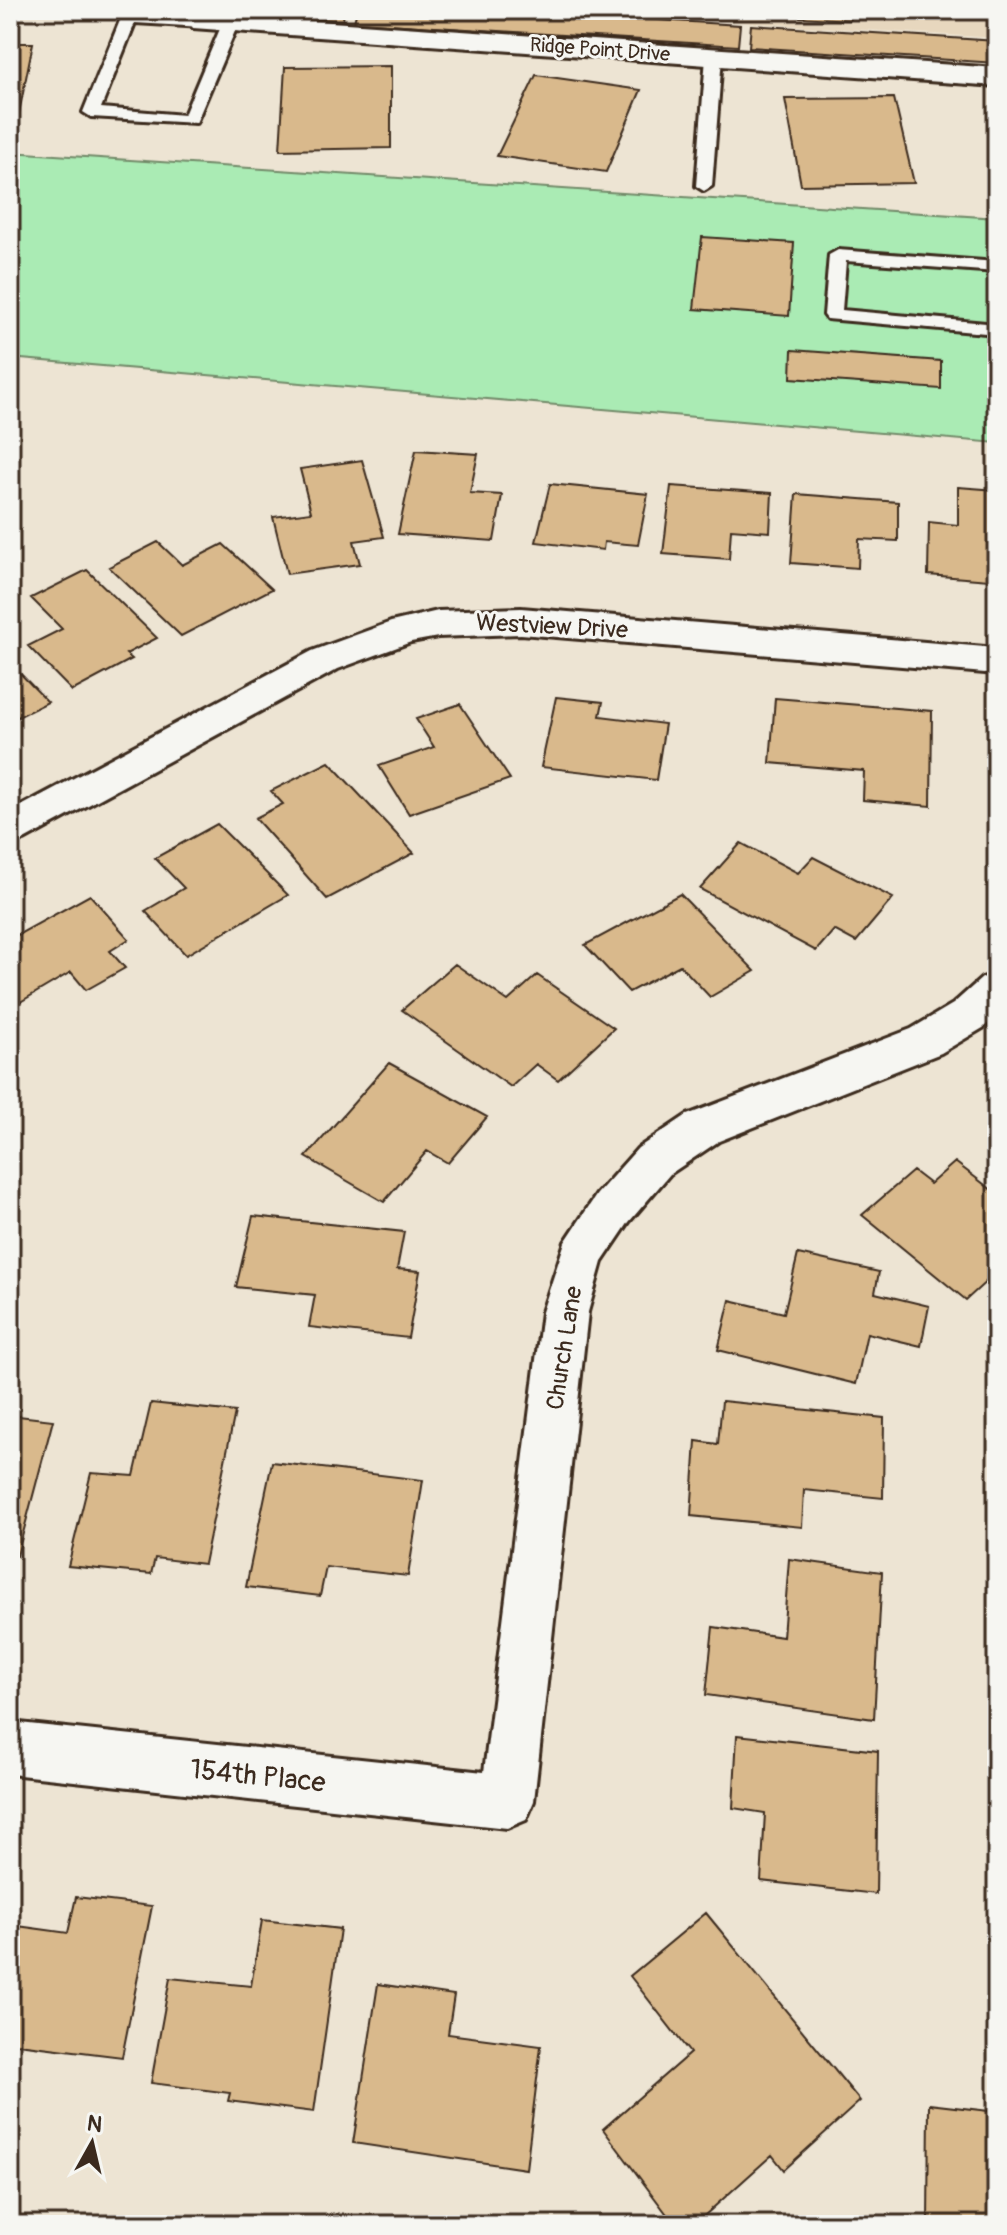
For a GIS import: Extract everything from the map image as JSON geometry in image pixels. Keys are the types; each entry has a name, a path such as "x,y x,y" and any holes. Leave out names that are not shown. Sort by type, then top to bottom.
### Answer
{"street":[{"name":"Ridge Point Drive","path":"216,23 997,77"},
{"name":"Westview Drive","path":"10,830 325,660 369,641 438,624 521,621 997,661"},
{"name":"Church Lane","path":"507,1801 565,1312 581,1256 613,1208 654,1161 703,1128 926,1041 968,1016 997,990"},
{"name":"154th Place","path":"10,1748 507,1801"}],"lane":[{"path":"129,18 216,23 190,120 91,112 129,18"},
{"path":"704,186 714,57"},
{"path":"997,267 838,255 833,315 997,329"}],"shaded area":[{"path":"545,10 997,10 997,38"}],"green space":[{"path":"10,152 997,218 997,443 10,358"}],"building":[{"path":"163,10 346,10 342,21"},
{"path":"357,10 496,10 740,25 738,46 354,22"},
{"path":"680,10 850,10 850,20"},
{"path":"751,25 997,41 997,63 749,47"},
{"path":"10,43 33,43 17,123 10,123"},
{"path":"391,66 391,148 280,150 285,67"},
{"path":"536,75 641,90 606,172 497,156"},
{"path":"894,98 914,183 801,185 785,99"},
{"path":"702,237 794,243 789,316 694,309"},
{"path":"792,350 941,361 941,389 791,378"},
{"path":"416,450 478,454 470,493 502,495 494,541 398,534"},
{"path":"362,460 384,537 354,541 360,564 287,574 273,517 311,512 300,469"},
{"path":"550,484 648,494 638,545 604,542 603,550 536,542"},
{"path":"671,486 772,493 770,532 731,529 729,559 663,554"},
{"path":"958,487 997,490 997,569 989,568 989,580 928,575 929,522 958,525"},
{"path":"796,494 898,502 898,541 859,539 858,568 791,563"},
{"path":"158,542 182,565 223,544 272,589 181,636 109,567"},
{"path":"87,570 157,638 126,654 132,659 72,691 28,646 62,629 31,598"},
{"path":"10,663 48,702 10,721"},
{"path":"556,697 603,702 600,716 665,724 656,780 541,767"},
{"path":"775,698 932,711 931,806 863,800 864,771 770,763"},
{"path":"460,704 510,779 409,814 379,766 434,747 416,719"},
{"path":"329,762 414,853 327,899 255,818 283,804 271,791"},
{"path":"217,824 288,895 186,955 145,911 184,888 155,858"},
{"path":"741,843 798,873 813,857 893,898 856,942 834,930 816,951 700,889"},
{"path":"680,894 755,971 710,997 680,965 629,992 585,945"},
{"path":"90,895 129,939 110,951 125,968 86,990 71,972 10,1008 10,939"},
{"path":"455,964 508,1001 537,975 614,1028 558,1080 536,1064 511,1087 402,1010"},
{"path":"389,1063 487,1117 448,1163 427,1151 384,1202 306,1157"},
{"path":"955,1162 997,1194 997,1283 990,1278 966,1300 862,1215 913,1171 930,1184"},
{"path":"253,1216 404,1232 397,1269 420,1271 408,1338 309,1327 315,1295 236,1287"},
{"path":"798,1254 879,1272 875,1293 929,1306 921,1346 867,1333 856,1384 718,1350 730,1300 784,1313"},
{"path":"722,1401 884,1418 883,1498 804,1490 802,1527 691,1516 696,1441 718,1444"},
{"path":"151,1403 235,1412 204,1564 155,1558 151,1574 68,1566 91,1473 134,1476"},
{"path":"10,1415 53,1420 17,1556 10,1556"},
{"path":"272,1462 423,1480 408,1576 326,1567 320,1596 246,1587"},
{"path":"789,1559 882,1572 874,1719 706,1695 713,1627 783,1637"},
{"path":"737,1735 878,1751 876,1894 761,1881 765,1813 733,1808"},
{"path":"76,1897 152,1906 122,2057 10,2043 10,1925 68,1933"},
{"path":"706,1913 860,2101 784,2170 772,2155 694,2225 675,2225 603,2129 690,2053 630,1976"},
{"path":"262,1920 340,1929 314,2112 228,2101 230,2093 151,2083 170,1978 251,1986"},
{"path":"378,1984 454,1995 448,2034 541,2046 526,2169 353,2143"},
{"path":"929,2104 997,2112 997,2225 928,2225"}]}
